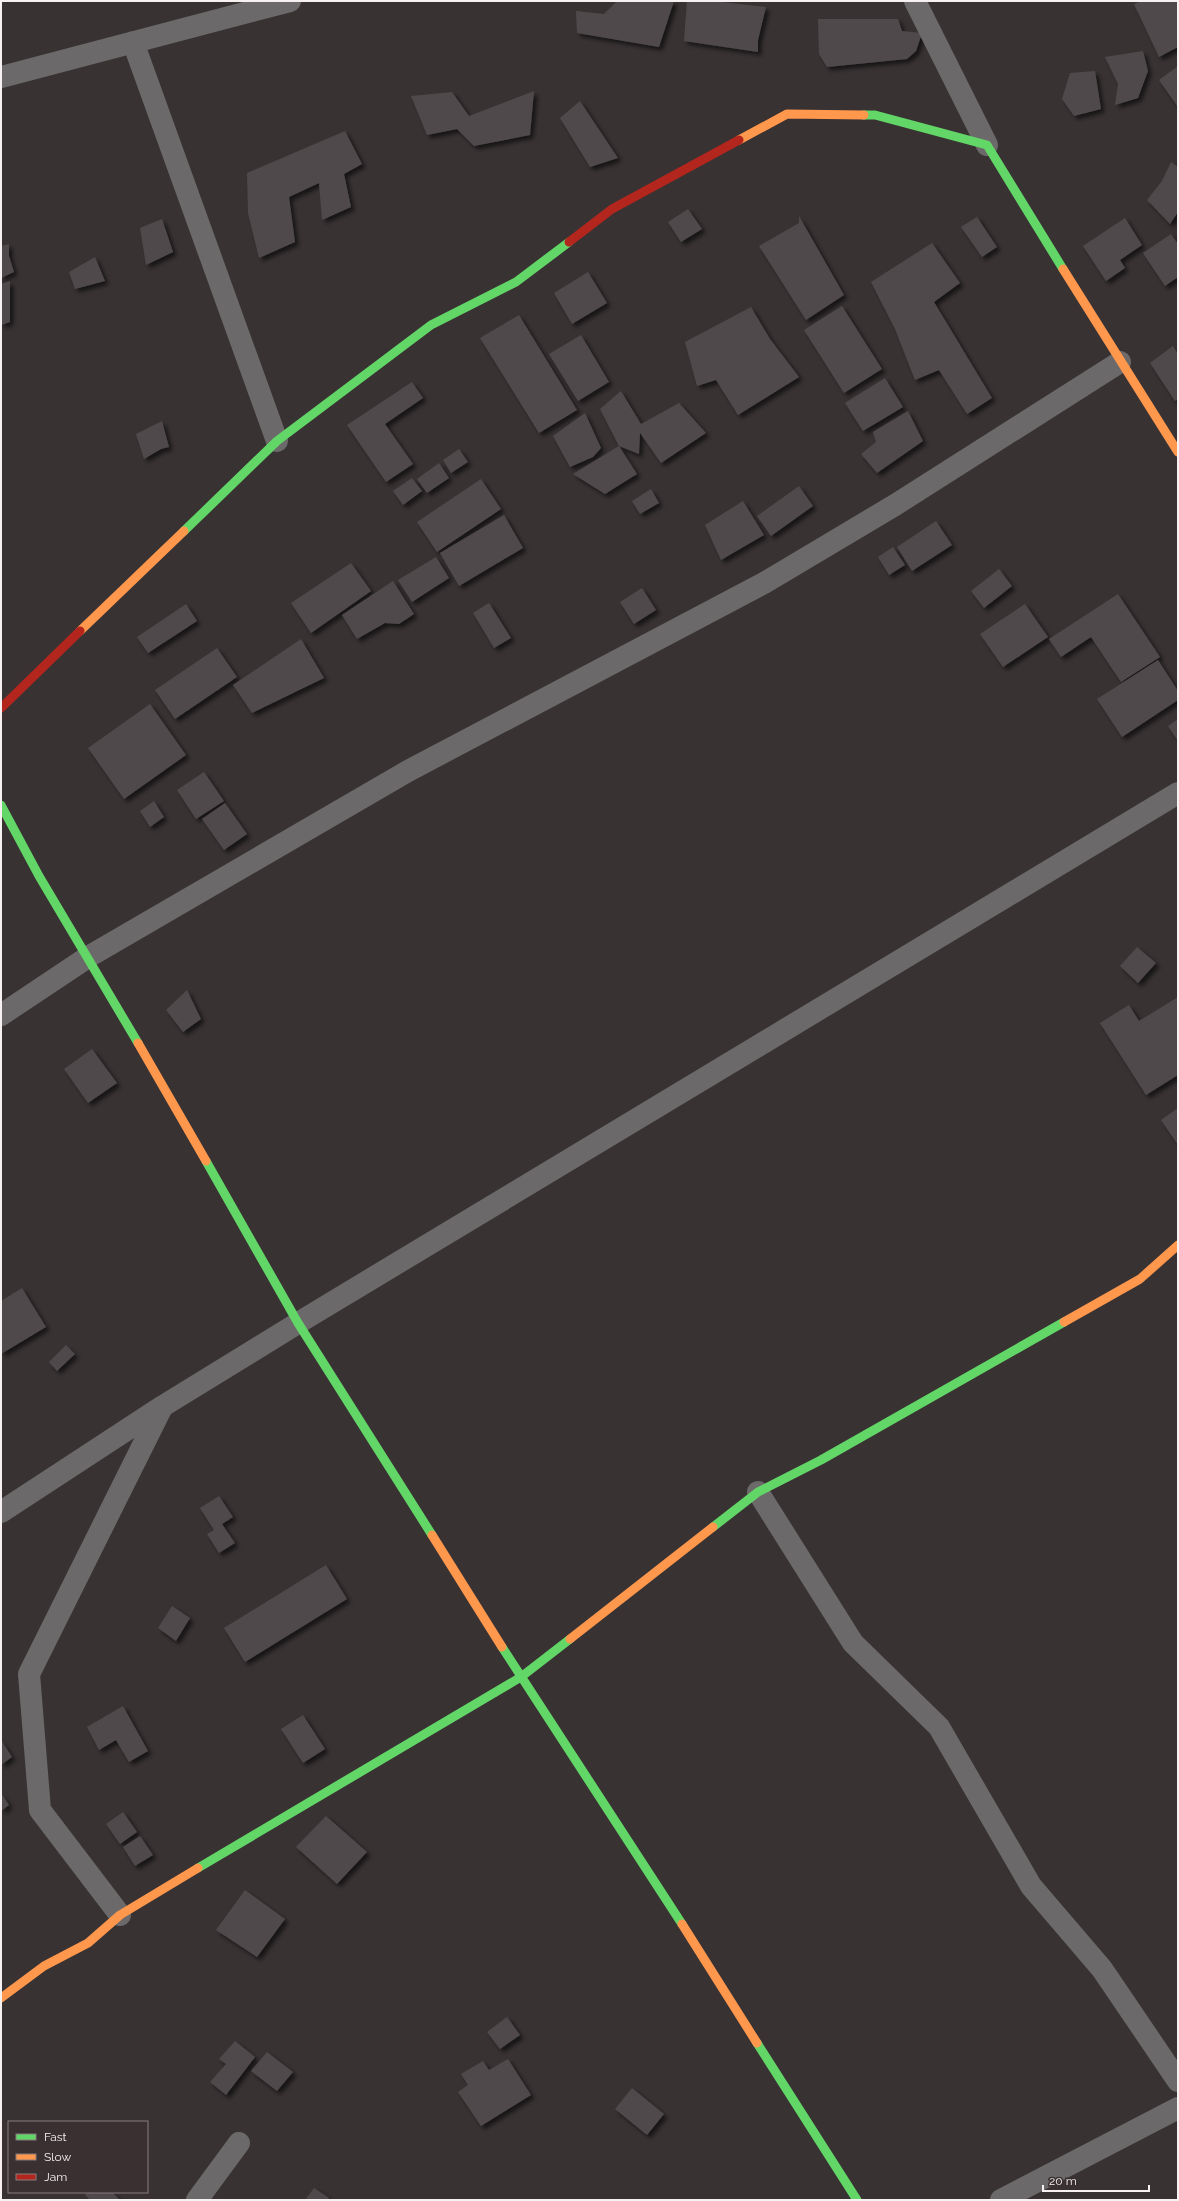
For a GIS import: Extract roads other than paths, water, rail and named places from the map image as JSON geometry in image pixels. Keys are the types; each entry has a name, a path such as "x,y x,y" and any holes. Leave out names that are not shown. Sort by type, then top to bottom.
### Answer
{"street":[{"path":"1,77 290,1"},
{"path":"915,1 987,145 1120,362 1178,452"},
{"path":"133,42 277,441"},
{"path":"1,708 277,441 431,325 516,282 612,209 787,114 875,115 987,145"},
{"path":"1,1015 88,957 408,771 764,584 895,505 1120,362"},
{"path":"1,1512 163,1406 298,1323 1178,793"},
{"path":"1,805 39,876 177,1110 298,1323 521,1677 575,1758 857,2200"},
{"path":"1,1998 44,1966 88,1943 120,1915 521,1677 758,1492 820,1460 1140,1279 1178,1245"},
{"path":"120,1915 40,1810 29,1674 163,1406"},
{"path":"758,1492 853,1643 939,1727 1031,1886 1102,1969 1178,2081"},
{"path":"1001,2200 1178,2108"},
{"path":"196,2200 239,2143"}]}
